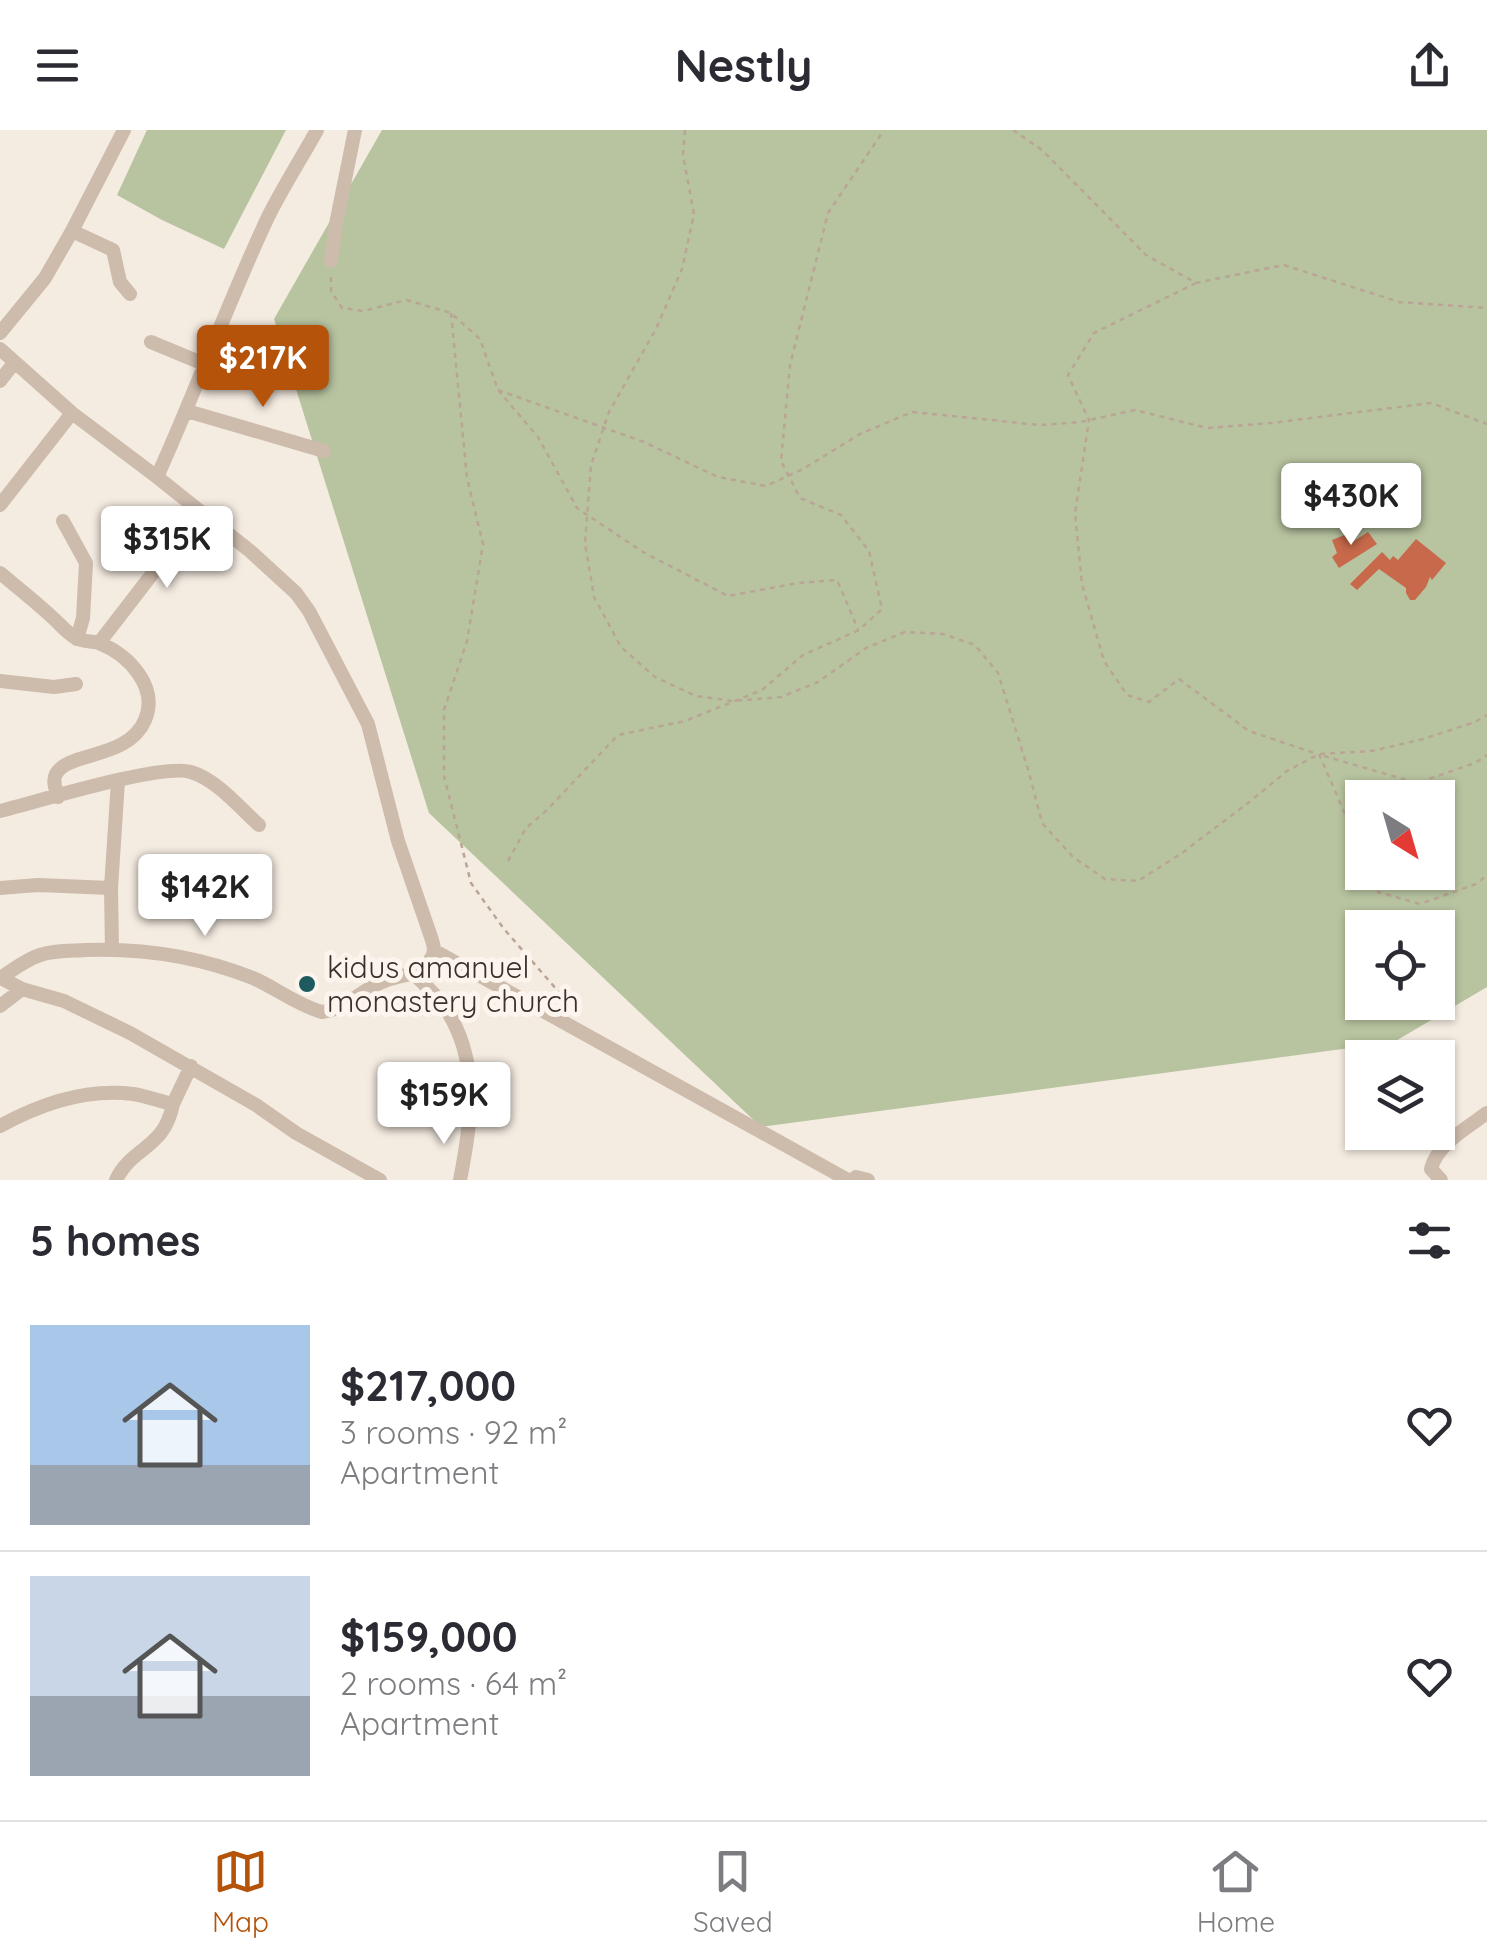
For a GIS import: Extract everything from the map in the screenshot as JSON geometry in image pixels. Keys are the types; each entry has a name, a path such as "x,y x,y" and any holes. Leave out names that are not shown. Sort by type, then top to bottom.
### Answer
{"street":[{"path":"0,332 46,278 124,130"},
{"path":"157,477 270,213 317,130"},
{"path":"331,262 354,130"},
{"path":"72,231 112,250 120,282 130,294"},
{"path":"151,342 204,364"},
{"path":"0,349 72,414 272,571 309,612 368,724 425,964 456,1027 469,1068 471,1122 460,1180"},
{"path":"0,381 14,363"},
{"path":"188,410 324,451"},
{"path":"0,506 72,414"},
{"path":"99,644 200,512"},
{"path":"62,521 86,563 83,618 77,639"},
{"path":"0,573 77,639 99,644 126,660 146,684 148,713 142,727 123,745 56,772 58,797"},
{"path":"0,681 54,687 76,684"},
{"path":"0,811 176,770 194,773 217,788 259,825"},
{"path":"112,949 111,888 118,781"},
{"path":"0,888 111,888"},
{"path":"0,978 37,956 112,949 182,957 225,968 322,1012 425,964 850,1180 868,1180"},
{"path":"0,978 22,989 64,1000 190,1066 380,1180"},
{"path":"0,1006 22,989"},
{"path":"116,1180 128,1162 162,1134 190,1066"},
{"path":"0,1126 51,1103 102,1093 134,1094 173,1104"},
{"path":"1441,1180 1431,1170 1437,1154 1487,1113"}],"path":[{"path":"685,130 683,155 694,214 682,269 656,328 609,412 591,465 585,543 594,597 621,647 655,677 696,696 733,702 781,697 818,682 866,648 906,632 944,634 975,644 998,673 1042,823 1073,857 1105,879 1138,881 1248,804 1287,770 1318,754 1372,750 1423,739 1487,715"},
{"path":"508,861 526,828 618,735 685,721 762,690 804,655 859,630 882,608 868,551 842,515 800,498 781,460 790,365 828,213 884,130"},
{"path":"1014,130 1042,150 1146,254 1196,283"},
{"path":"331,262 331,291 342,308 363,311 407,300 451,313 480,339 498,390 538,437 577,508 643,552 728,596 837,580 859,630"},
{"path":"1487,308 1399,302 1284,264 1196,283 1094,333 1068,374 1089,420 1075,514 1082,584 1104,660 1126,695 1149,702 1179,679 1248,732 1370,772 1417,783 1487,755"},
{"path":"451,313 467,478 484,544 467,641 444,710 444,776 470,882 504,929 580,1016"},
{"path":"498,390 644,442 718,477 766,486 860,434 912,412 1040,426 1136,410 1207,428 1431,403 1487,424"},
{"path":"1318,754 1345,814"},
{"path":"1377,890 1420,904 1476,884 1487,876"}],"green space":[{"path":"147,130 286,130 224,249 117,195"},
{"path":"382,130 1487,130 1487,987 1455,1006 1455,910 1345,910 1345,1020 1431,1020 1397,1040 1345,1040 1345,1049 761,1127 429,813 274,319"}],"building":[{"path":"1368,532 1377,544 1339,568 1332,557 1337,553 1332,540 1347,534 1351,543"},
{"path":"1416,539 1446,563 1432,580 1430,577 1415,600 1410,600 1406,588 1379,569 1357,590 1350,584 1382,552 1390,560 1393,556 1398,560"}],"place":[{"name":"kidus amanuel monastery church","path":"307,984"}]}
